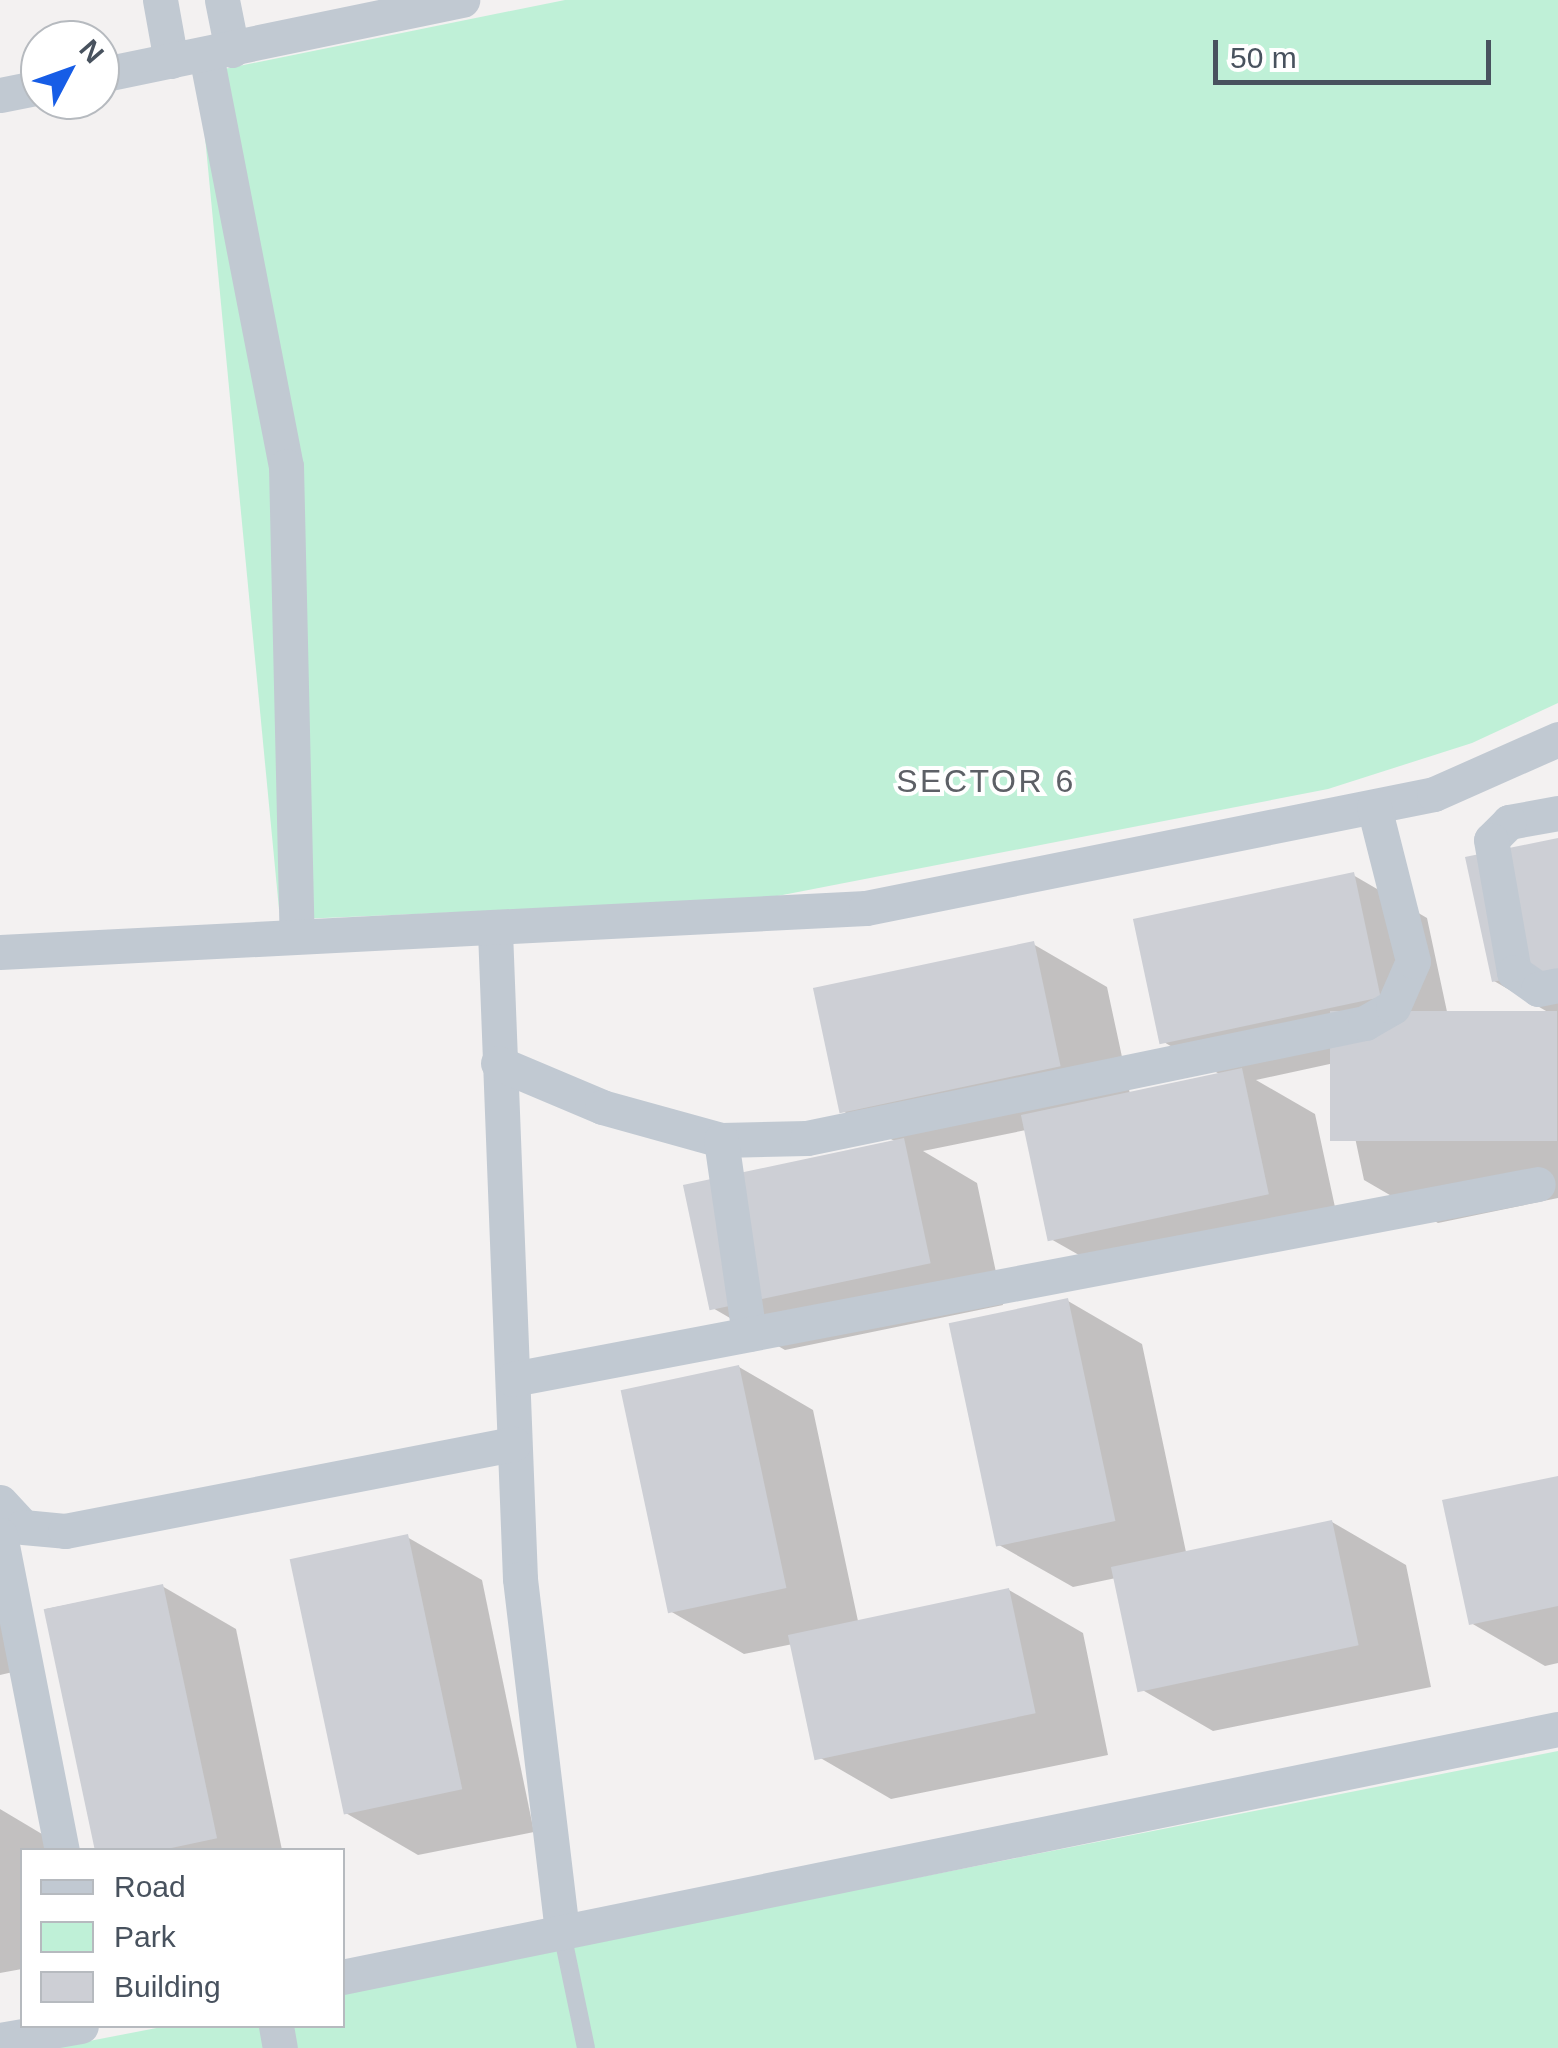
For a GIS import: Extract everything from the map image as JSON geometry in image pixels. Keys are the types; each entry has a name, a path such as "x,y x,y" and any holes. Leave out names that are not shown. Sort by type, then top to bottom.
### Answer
{"street":[{"path":"160,0 203,55 286,466 297,933"},
{"path":"203,55 222,0"},
{"path":"120,71 203,55 387,7 462,0"},
{"path":"0,952 297,933 495,930 866,908 1434,794 1558,739"},
{"path":"498,1062 602,1107 721,1140 808,1138 1365,1023 1393,1007 1413,961 1374,807"},
{"path":"1558,813 1509,822 1490,840 1514,972 1538,989 1558,985"},
{"path":"495,930 514,1444 562,1933"},
{"path":"721,1140 749,1334"},
{"path":"513,1379 1538,1184"},
{"path":"0,1502 23,1527 65,1531 514,1444"},
{"path":"0,1535 62,1848"},
{"path":"345,1976 1558,1730"},
{"path":"0,2040 69,2028"}],"lane":[{"path":"562,1933 586,2048"}],"green space":[{"path":"565,0 1558,0 1558,703 1472,743 1328,789 762,899 300,919 279,909 199,74"},
{"path":"1558,1751 1558,2048 53,2048 157,2028 345,2028 345,1991"}],"building":[{"path":"1558,838 1558,969 1492,982 1465,857"},
{"path":"1354,872 1381,997 1160,1044 1133,919"},
{"path":"1034,941 1061,1066 840,1113 813,988"},
{"path":"1330,1011 1557,1011 1557,1141 1330,1141"},
{"path":"1242,1068 1269,1194 1048,1241 1021,1115"},
{"path":"904,1138 931,1263 710,1310 683,1185"},
{"path":"1068,1298 1115,1521 996,1546 949,1323"},
{"path":"739,1365 786,1588 668,1613 621,1390"},
{"path":"1558,1476 1558,1606 1469,1625 1442,1500"},
{"path":"1332,1520 1359,1645 1138,1692 1111,1567"},
{"path":"408,1534 462,1789 344,1814 290,1559"},
{"path":"163,1584 217,1838 172,1848 94,1848 44,1609"},
{"path":"1009,1588 1036,1713 815,1760 788,1635"}],"district":[{"name":"SECTOR 6","path":"986,781"}]}
